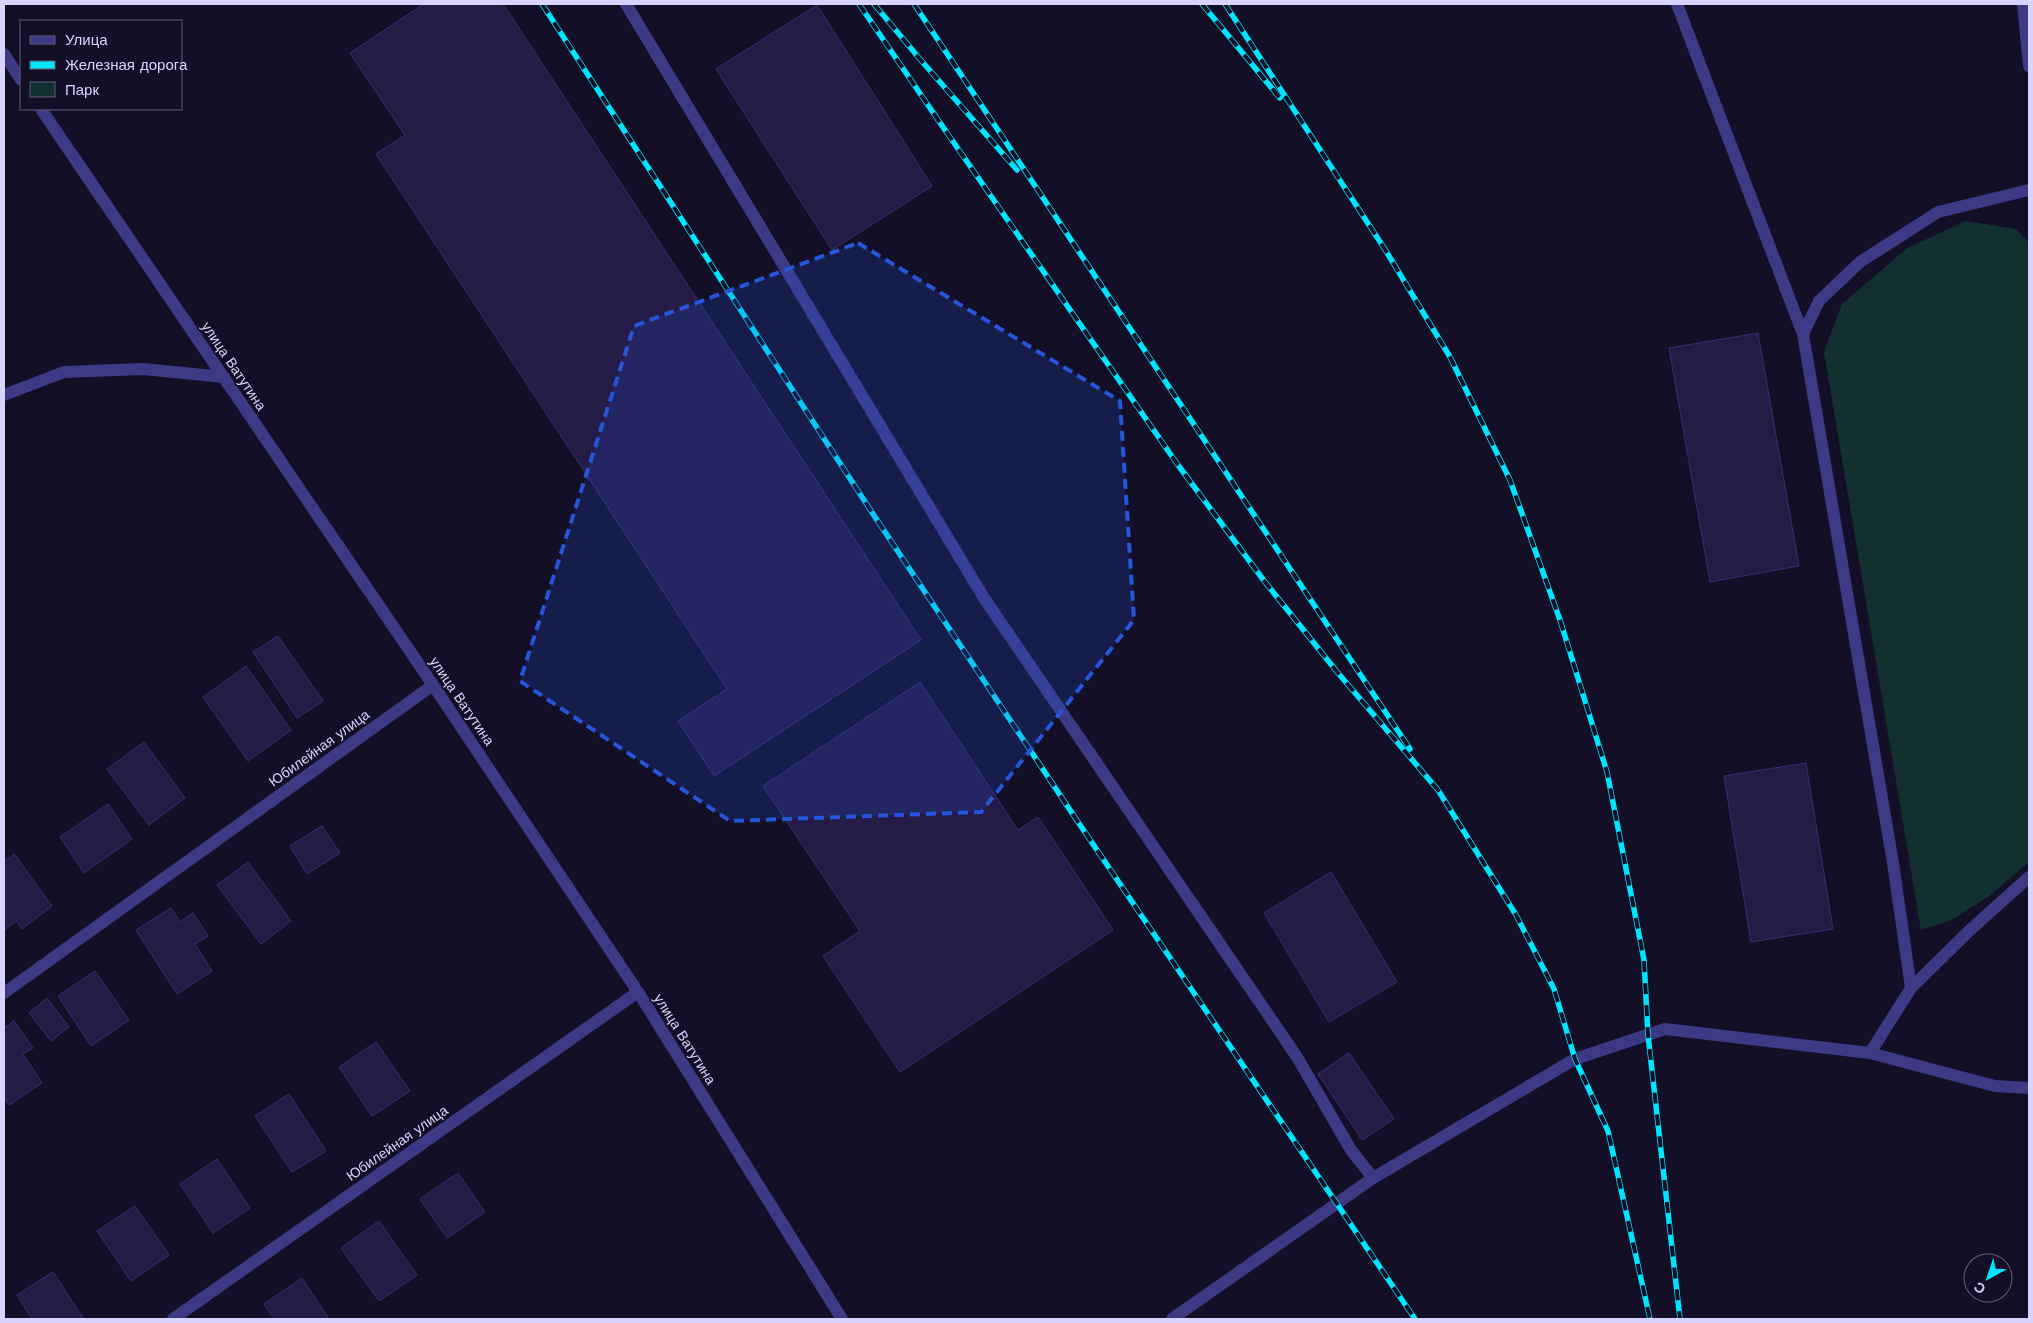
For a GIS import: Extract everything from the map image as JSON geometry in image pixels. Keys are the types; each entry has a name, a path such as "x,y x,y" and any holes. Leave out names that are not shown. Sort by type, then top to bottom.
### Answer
{"street":[{"path":"626,4 984,598 1291,1048 1351,1150 1373,1178"},
{"path":"1677,4 1803,334 1893,862 1912,988"},
{"path":"2023,4 2029,66"},
{"path":"4,54 20,78"},
{"name":"улица Ватутина","path":"42,110 433,685 638,992 842,1319"},
{"path":"1803,334 1819,301 1860,262 1938,212 2029,190"},
{"path":"4,395 64,372 143,369 224,377"},
{"name":"Юбилейная улица","path":"4,992 433,685"},
{"path":"1870,1053 1912,988 1970,930 2029,876"},
{"name":"Юбилейная улица","path":"173,1319 638,992"},
{"path":"1172,1319 1373,1178 1575,1059 1666,1029 1870,1053 1996,1086 2029,1088"}],"highlighted area":[{"path":"858,243 1120,401 1134,620 981,812 730,821 520,681 634,326"}],"green space":[{"path":"1966,221 2016,229 2029,243 2029,862 1988,897 1950,921 1921,930 1824,352 1842,304 1907,248"}],"building":[{"path":"424,4 503,4 921,640 714,776 678,721 727,689 376,154 405,135 350,53"},
{"path":"817,5 932,186 832,250 716,69"},
{"path":"1758,333 1799,566 1710,582 1669,348"},
{"path":"278,636 323,701 297,718 253,652"},
{"path":"246,666 291,730 248,761 203,697"},
{"path":"920,682 1018,830 1038,817 1113,930 900,1072 823,956 860,931 763,786"},
{"path":"144,742 185,798 149,825 107,769"},
{"path":"1806,763 1833,929 1751,942 1724,776"},
{"path":"108,804 132,839 84,873 60,837"},
{"path":"322,826 340,853 307,874 290,846"},
{"path":"14,854 52,906 22,929 16,921 4,930 4,862"},
{"path":"248,862 291,921 261,944 217,885"},
{"path":"1331,872 1397,982 1329,1022 1264,913"},
{"path":"171,908 180,922 193,913 208,936 195,944 212,971 177,994 136,930"},
{"path":"95,971 129,1020 91,1046 58,996"},
{"path":"47,998 69,1027 51,1041 29,1013"},
{"path":"14,1021 33,1048 23,1054 42,1083 9,1105 4,1097 4,1028"},
{"path":"376,1042 410,1091 372,1116 339,1067"},
{"path":"1349,1053 1394,1119 1362,1140 1318,1074"},
{"path":"289,1094 326,1151 292,1172 255,1116"},
{"path":"217,1159 250,1208 213,1233 180,1184"},
{"path":"458,1173 485,1212 447,1238 420,1199"},
{"path":"135,1206 169,1255 131,1281 97,1231"},
{"path":"379,1221 417,1275 379,1301 341,1248"},
{"path":"53,1272 83,1318 32,1319 17,1295"},
{"path":"302,1278 329,1319 274,1319 264,1304"}],"railway":[{"path":"542,4 873,514 1078,822 1415,1319"},
{"path":"859,4 1178,465 1265,582 1338,673 1438,790 1516,915 1554,989 1575,1059 1608,1131 1650,1319"},
{"path":"874,4 1017,170"},
{"path":"914,4 1410,749"},
{"path":"1202,4 1280,98"},
{"path":"1225,4 1386,251 1450,357 1510,480 1560,620 1607,772 1644,960 1648,1035 1680,1319"}]}
